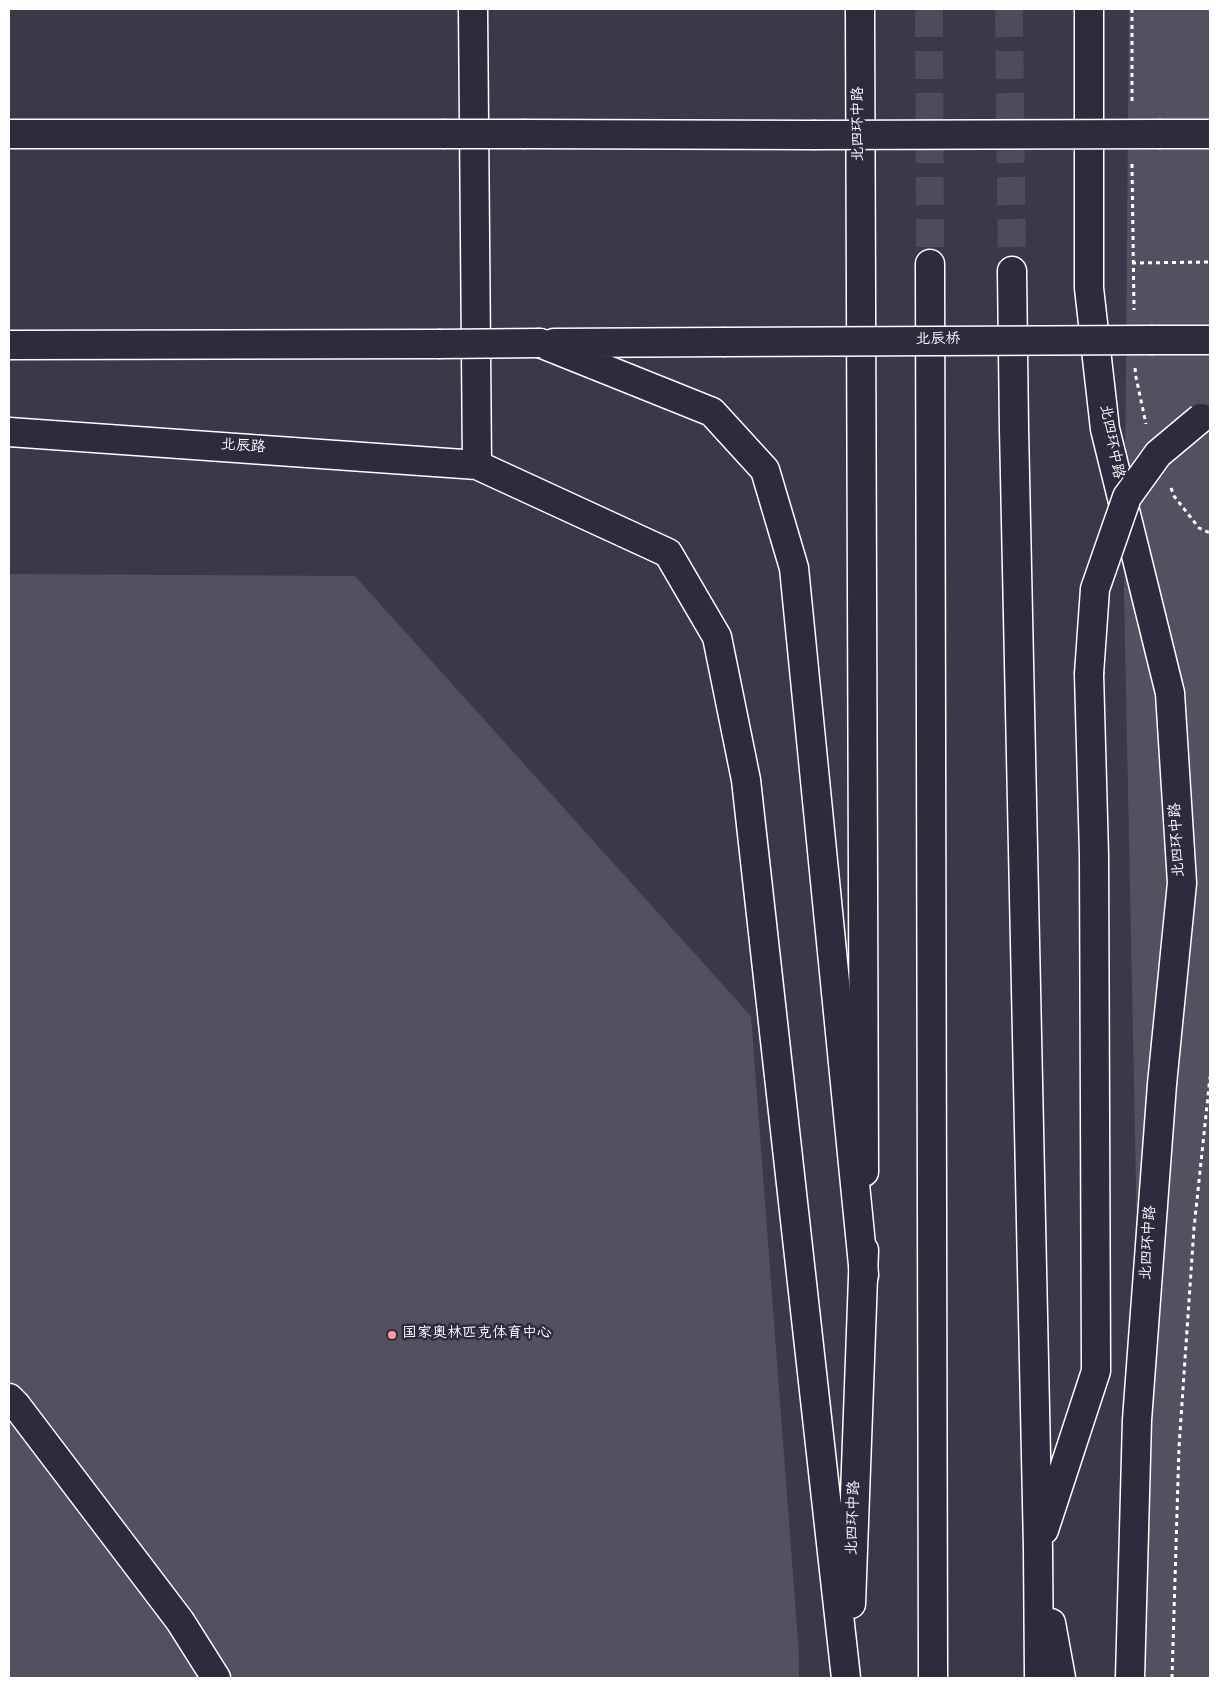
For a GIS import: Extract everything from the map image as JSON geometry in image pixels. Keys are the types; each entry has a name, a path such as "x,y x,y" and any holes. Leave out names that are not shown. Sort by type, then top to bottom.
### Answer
{"main road":[{"path":"473,9 477,465 668,553 717,637 746,780 847,1678"},
{"name":"北四环中路","path":"847,1678 864,1275 860,9"},
{"name":"北四环中路","path":"1088,9 1089,288 1105,429 1170,693 1182,883 1162,1084 1137,1420 1130,1678"},
{"path":"9,134 1210,134"},
{"path":"930,264 933,1678"},
{"path":"1012,271 1039,1678"},
{"name":"北辰桥","path":"9,344 1210,340"},
{"path":"540,343 712,412 765,470 794,568 864,1275"},
{"path":"1061,1678 1038,1549 1096,1371 1094,855 1089,674 1095,589 1127,497 1158,454 1206,416"},
{"name":"北辰路","path":"9,432 477,465"},
{"path":"9,1398 180,1621 216,1678"},
{"path":"934,1586 947,1678"}],"path":[{"path":"1132,9 1132,106"},
{"path":"1132,155 1134,310"},
{"path":"1132,263 1210,262"},
{"path":"1135,367 1148,432"},
{"path":"1171,487 1174,496 1199,528 1210,533"},
{"path":"1172,1678 1180,1437 1194,1228 1210,1077"}],"shaded area":[{"path":"1129,9 1210,9 1210,1678 1146,1678 1124,593"},
{"name":"国家奥林匹克体育中心","path":"9,574 355,576 751,1016 799,1654 799,1678 9,1678"}],"tunnel":[{"path":"929,9 930,264"},
{"path":"1009,9 1012,271"}],"place":[{"name":"国家奥林匹克体育中心","path":"392,1335"}]}
